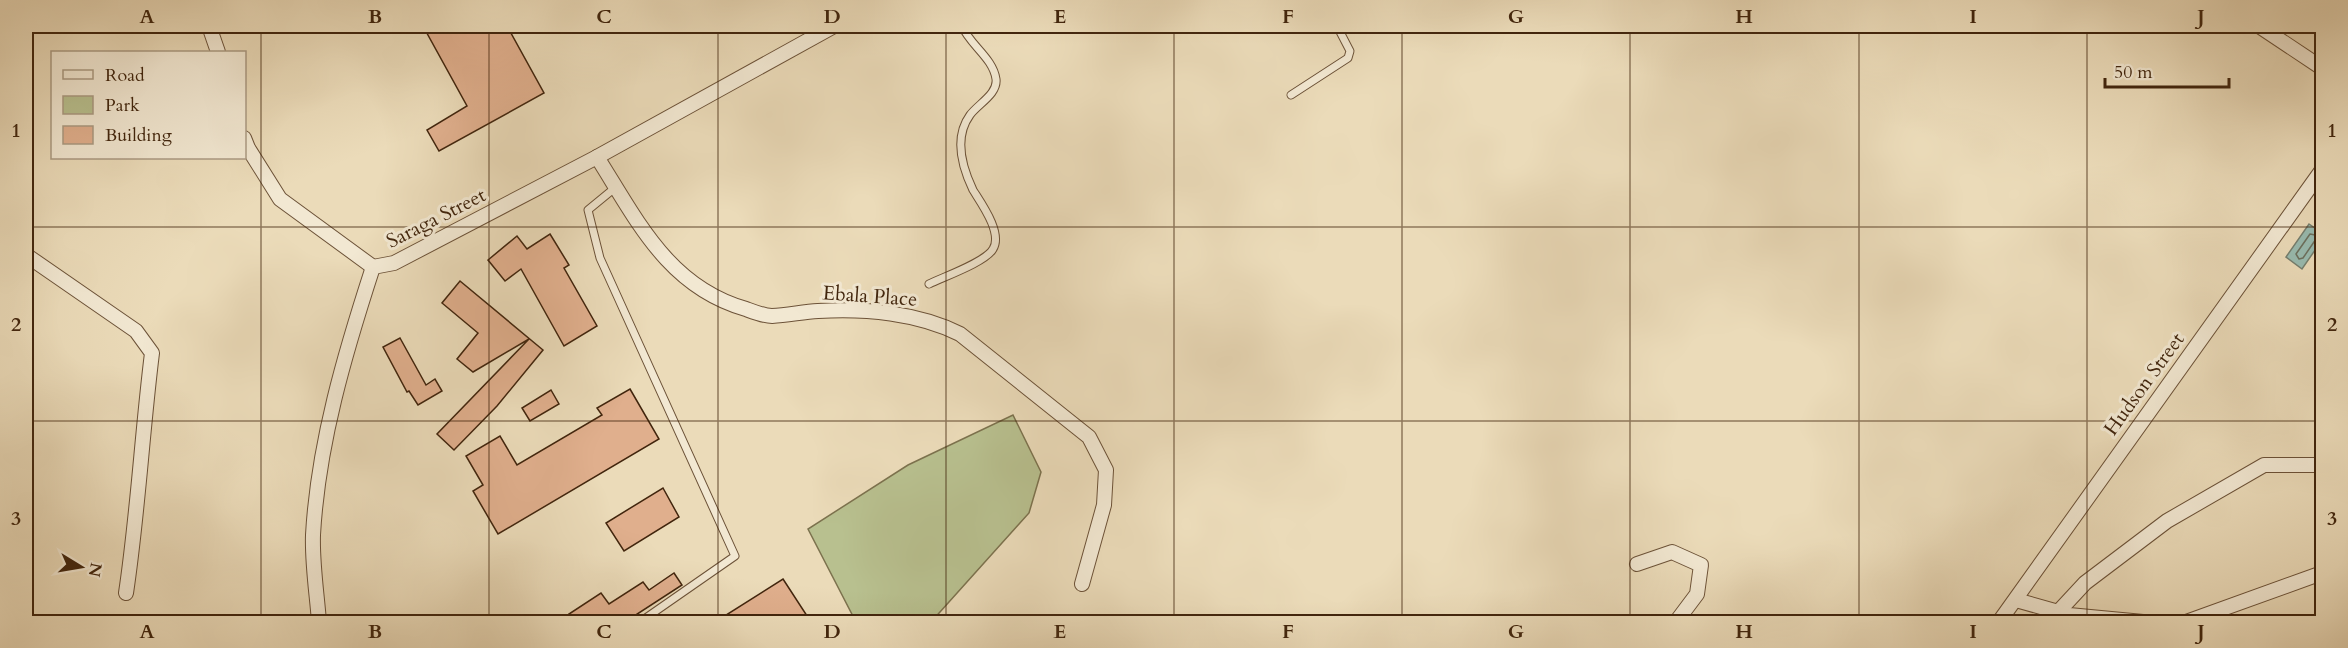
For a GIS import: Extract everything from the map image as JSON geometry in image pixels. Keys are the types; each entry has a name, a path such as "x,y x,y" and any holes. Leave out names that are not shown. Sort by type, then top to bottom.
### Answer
{"street":[{"path":"209,26 218,51"},
{"path":"2259,26 2322,68"},
{"name":"Saraga Street","path":"319,622 313,537 320,474 352,332 374,267 394,263 597,157 827,27"},
{"path":"246,143 280,199 374,267"},
{"name":"Ebala Place","path":"597,157 653,246 692,284 731,305 770,316 820,311 882,312 936,321 960,334 1089,437 1106,471 1104,506 1082,584"},
{"name":"Hudson Street","path":"1999,622 2322,170"},
{"path":"26,255 136,331 152,353 142,433 138,513 126,593"},
{"path":"2059,611 2085,583 2167,520 2264,465 2322,465"},
{"path":"1637,564 1672,552 1701,565 1697,594 1676,622"},
{"path":"2186,622 2322,573"},
{"path":"2016,600 2069,615 2143,622"}],"lane":[{"path":"929,284 986,256 995,244 994,231 970,183 961,143 966,121 995,89 996,76 987,60 967,38 962,26"},
{"path":"1291,95 1348,58 1350,51 1337,26"},
{"path":"616,187 588,210 600,258 735,556 640,622"}],"green space":[{"path":"1013,415 1041,472 1029,513 931,622 856,622 808,529 908,465"}],"water":[{"path":"2309,224 2322,233 2322,240 2302,269 2286,257"}],"building":[{"path":"423,26 507,26 544,93 439,151 427,130 467,106"},
{"path":"550,234 569,265 564,268 597,326 564,346 521,269 505,281 488,260 517,236 527,249"},
{"path":"460,281 543,350 497,406 454,450 437,434 529,339 473,372 457,359 478,333 442,303"},
{"path":"400,338 426,385 435,379 442,391 418,405 409,391 407,392 383,347"},
{"path":"630,389 659,439 498,534 473,491 483,485 466,456 500,436 517,465 602,415 597,408"},
{"path":"551,390 559,404 530,421 522,408"},
{"path":"663,488 679,517 624,551 606,523"},
{"path":"674,573 682,585 625,622 575,622 569,614 601,593 609,604 643,582 649,590"},
{"path":"783,579 811,622 715,622"}]}
